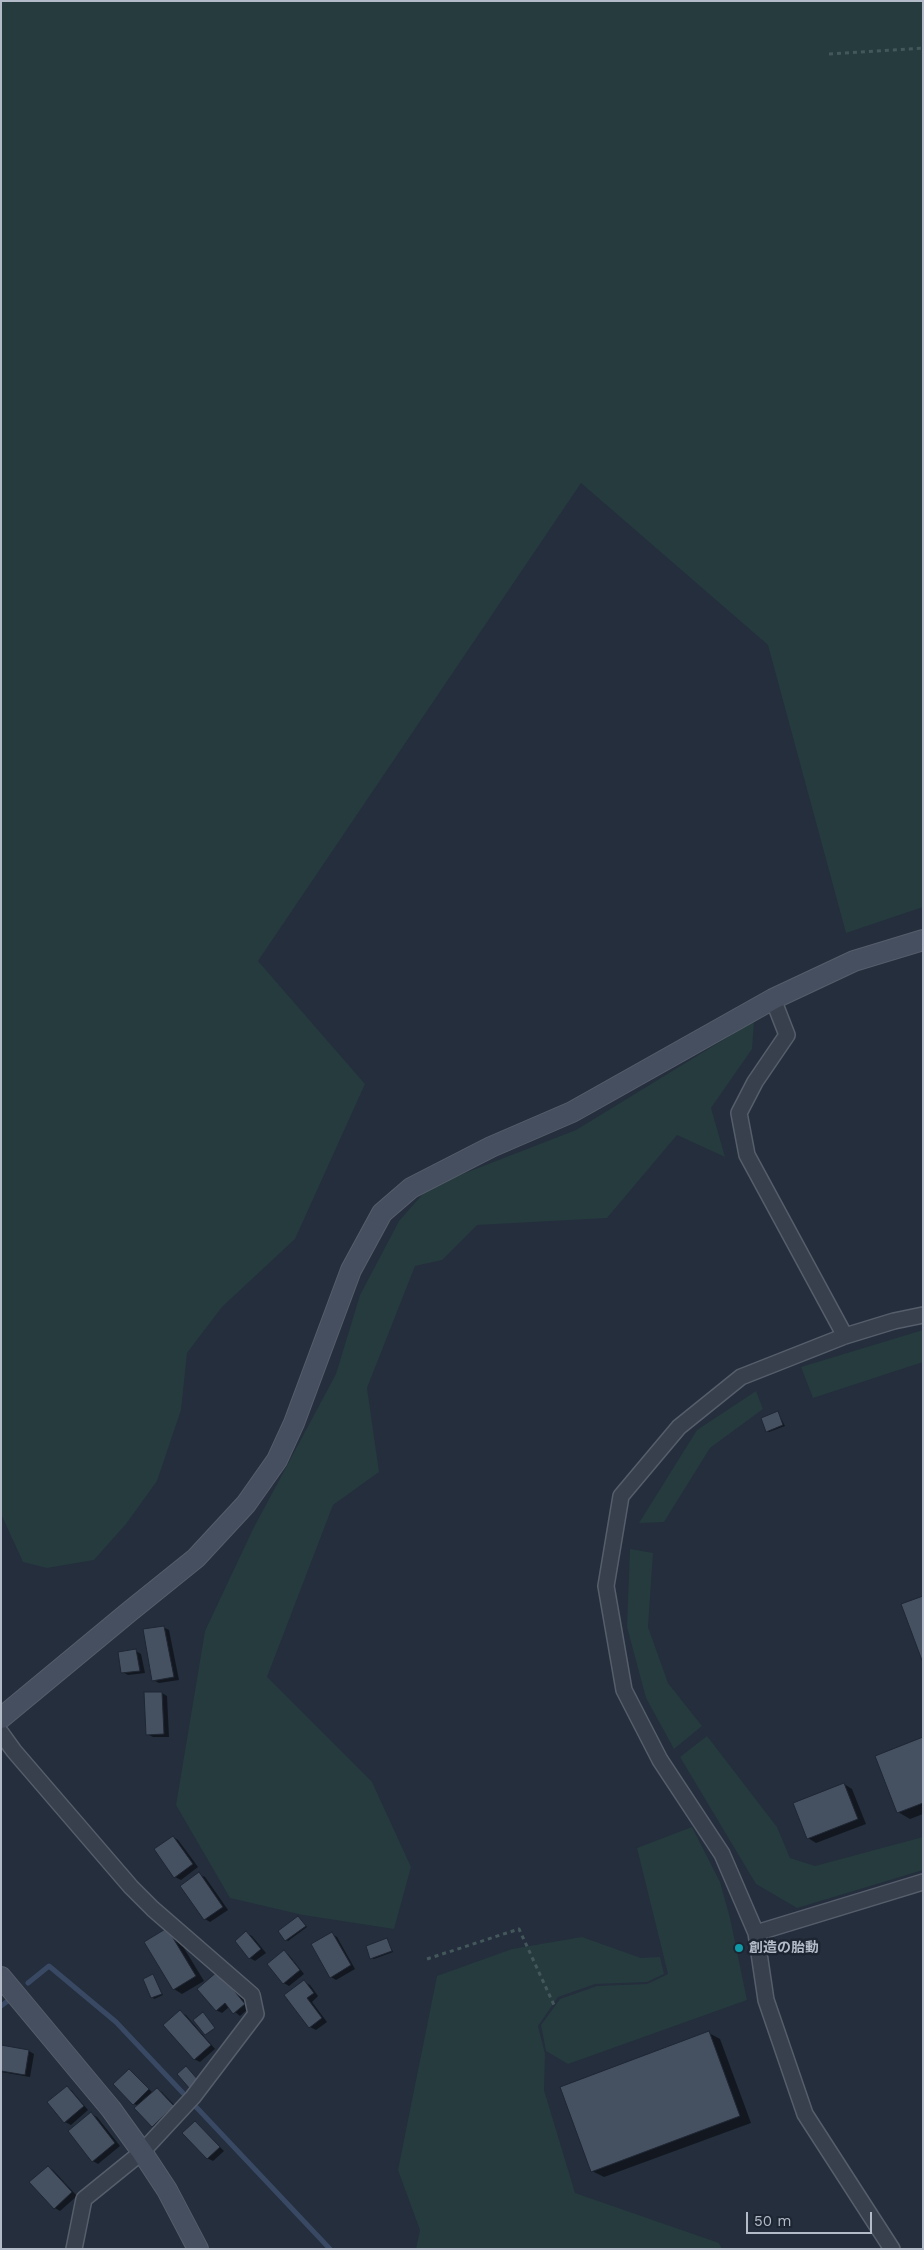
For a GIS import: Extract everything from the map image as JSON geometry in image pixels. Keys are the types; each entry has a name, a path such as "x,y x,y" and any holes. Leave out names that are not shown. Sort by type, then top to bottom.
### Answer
{"street":[{"path":"1,1718 196,1558 246,1504 277,1460 294,1423 351,1270 382,1213 411,1188 491,1147 572,1112 773,998 854,961 923,940"},
{"path":"773,998 787,1035 755,1082 739,1113 747,1155 845,1336"},
{"path":"892,2249 805,2114 766,2000 756,1933 722,1854 660,1760 624,1690 606,1586 621,1496 679,1427 741,1377 845,1336 894,1321 923,1316"},
{"path":"1,1733 131,1888 252,1994 256,2014 182,2109 142,2152 84,2199 74,2249"},
{"path":"756,1933 923,1882"},
{"path":"1,1977 111,2109 167,2190 198,2249"}],"path":[{"path":"830,54 923,48"},
{"path":"426,1959 519,1929 554,2005"}],"green space":[{"path":"1,1 923,1 923,907 846,933 768,645 581,483 258,961 365,1084 295,1239 222,1307 187,1353 181,1410 157,1481 126,1524 94,1560 47,1568 23,1562 1,1514"},
{"path":"754,1021 752,1049 711,1108 725,1157 677,1135 607,1218 477,1225 442,1260 415,1266 367,1388 379,1472 333,1505 267,1677 372,1782 411,1867 394,1929 303,1915 230,1898 176,1805 205,1631 253,1529 336,1374 360,1295 399,1221 429,1187 576,1130"},
{"path":"923,1330 923,1362 813,1398 801,1367"},
{"path":"756,1391 763,1409 710,1448 664,1522 639,1523 697,1430"},
{"path":"630,1549 653,1553 648,1627 668,1683 702,1726 674,1749 646,1698 627,1627"},
{"path":"707,1736 777,1827 790,1858 815,1866 923,1837 923,1870 797,1908 756,1884 680,1757"},
{"path":"692,1827 720,1882 730,1918 747,2000 568,2064 546,2051 541,2025 560,1999 597,1986 647,1984 668,1974 637,1848"},
{"path":"582,1937 641,1958 660,1957 664,1974 647,1982 595,1984 558,1997 538,2026 545,2054 544,2090 575,2193 719,2243 722,2249 416,2249 420,2230 398,2170 437,1976 512,1949"}],"building":[{"path":"778,1411 783,1425 766,1432 761,1418"},
{"path":"923,1596 923,1663 901,1604"},
{"path":"164,1626 174,1677 152,1681 143,1629"},
{"path":"136,1649 140,1671 121,1673 118,1652"},
{"path":"144,1692 162,1692 164,1734 146,1735"},
{"path":"923,1737 923,1803 897,1813 875,1756"},
{"path":"844,1783 858,1819 807,1839 793,1803"},
{"path":"173,1836 193,1864 174,1878 154,1849"},
{"path":"199,1872 223,1907 204,1920 180,1886"},
{"path":"298,1916 306,1926 285,1941 278,1931"},
{"path":"167,1928 196,1976 173,1990 144,1942"},
{"path":"246,1931 261,1949 249,1959 235,1941"},
{"path":"332,1932 351,1965 330,1978 311,1944"},
{"path":"387,1938 392,1951 370,1959 366,1946"},
{"path":"284,1950 300,1970 283,1984 267,1964"},
{"path":"218,1971 245,2004 233,2014 225,2003 216,2011 197,1989"},
{"path":"153,1974 162,1994 151,1998 143,1979"},
{"path":"304,1980 314,1993 307,1998 322,2018 309,2028 284,1995"},
{"path":"180,2010 211,2045 194,2060 163,2025"},
{"path":"203,2012 215,2028 205,2035 193,2020"},
{"path":"709,2031 740,2116 591,2172 560,2087"},
{"path":"1,2045 29,2050 25,2075 1,2071"},
{"path":"186,2066 199,2081 190,2089 177,2074"},
{"path":"129,2069 149,2089 133,2105 113,2084"},
{"path":"67,2086 84,2106 64,2123 47,2102"},
{"path":"157,2088 174,2106 152,2127 134,2108"},
{"path":"91,2112 115,2143 92,2162 68,2131"},
{"path":"195,2121 220,2147 207,2159 182,2133"},
{"path":"48,2166 72,2192 54,2209 29,2182"}],"waterway":[{"path":"28,1983 49,1966 116,2022 330,2249"},
{"path":"1,2006 9,2000"}],"place":[{"name":"創造の胎動","path":"739,1948"}]}
